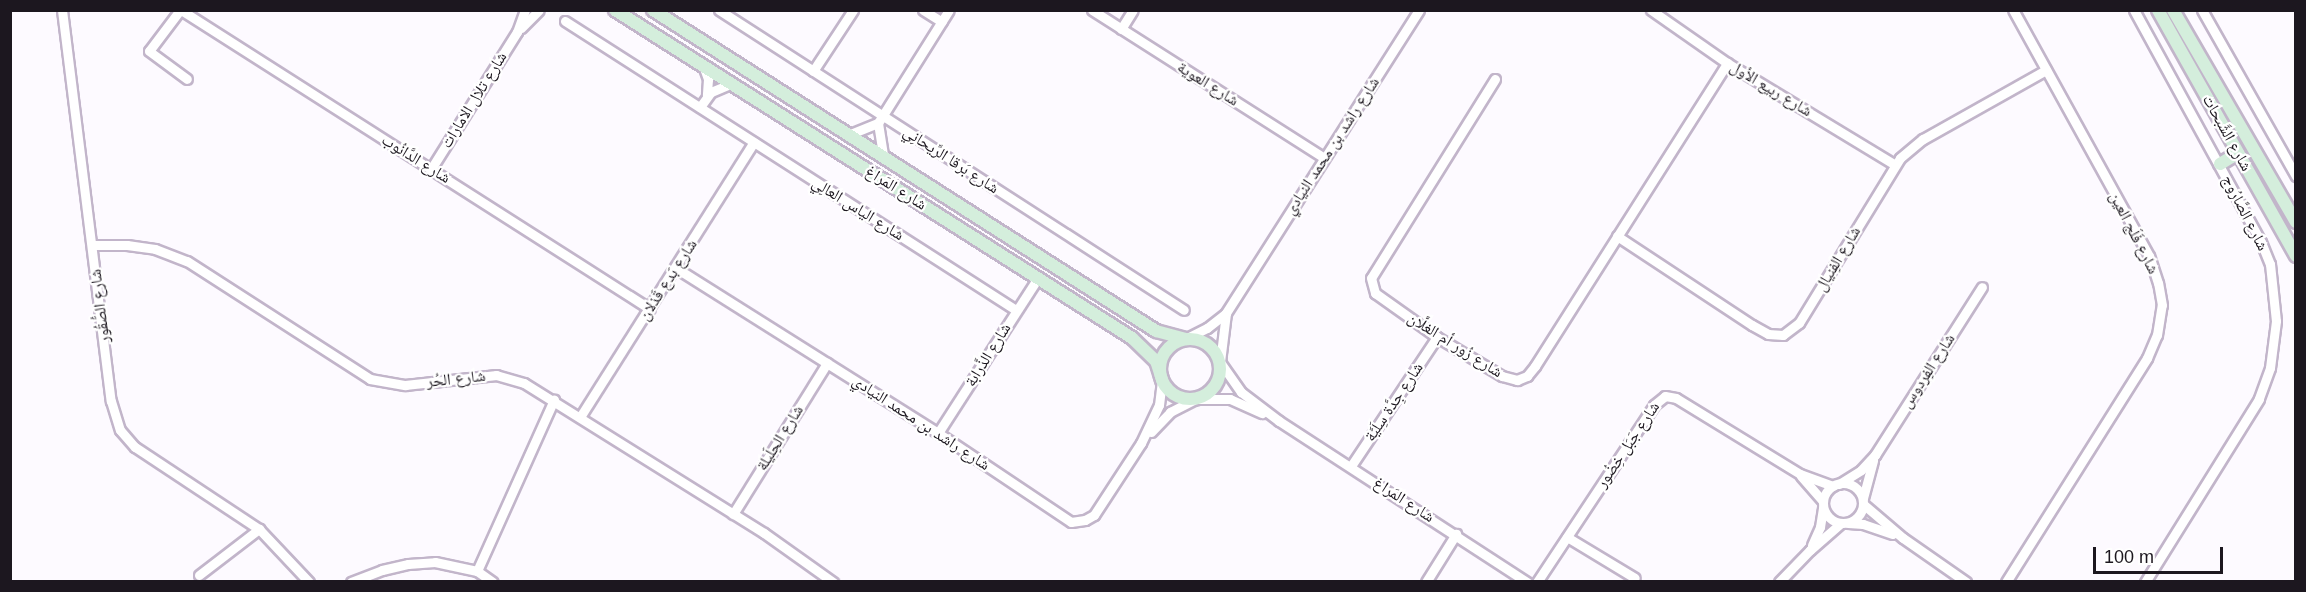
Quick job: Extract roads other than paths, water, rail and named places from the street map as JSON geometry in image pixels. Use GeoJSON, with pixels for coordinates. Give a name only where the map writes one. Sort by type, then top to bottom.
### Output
{"type":"FeatureCollection","features":[{"type":"Feature","properties":{"kind":"street","name":"شارع الصُّقُور"},"geometry":{"type":"LineString","coordinates":[[62,10],[111,401],[120,430],[135,447],[259,529],[309,582]]}},
{"type":"Feature","properties":{"kind":"street"},"geometry":{"type":"LineString","coordinates":[[181,10],[149,51],[187,79]]}},
{"type":"Feature","properties":{"kind":"street","name":"شارع الدَّانُوب"},"geometry":{"type":"LineString","coordinates":[[181,10],[650,309]]}},
{"type":"Feature","properties":{"kind":"street","name":"شارع تلال الامارات"},"geometry":{"type":"LineString","coordinates":[[431,169],[517,32],[525,10]]}},
{"type":"Feature","properties":{"kind":"street","name":"شارع تلال الامارات"},"geometry":{"type":"LineString","coordinates":[[517,32],[539,10]]}},
{"type":"Feature","properties":{"kind":"street","name":"شارع المَراغ"},"geometry":{"type":"LineString","coordinates":[[615,10],[1132,338],[1156,361],[1162,380]]}},
{"type":"Feature","properties":{"kind":"street","name":"شارع المَراغ"},"geometry":{"type":"LineString","coordinates":[[653,10],[1156,331],[1185,339]]}},
{"type":"Feature","properties":{"kind":"street","name":"شارع بَرقا الرِّيحانِي"},"geometry":{"type":"LineString","coordinates":[[719,10],[813,71],[880,120],[1184,310]]}},
{"type":"Feature","properties":{"kind":"street"},"geometry":{"type":"LineString","coordinates":[[813,71],[853,10]]}},
{"type":"Feature","properties":{"kind":"street"},"geometry":{"type":"LineString","coordinates":[[923,10],[942,22]]}},
{"type":"Feature","properties":{"kind":"street"},"geometry":{"type":"LineString","coordinates":[[848,135],[880,120],[949,10]]}},
{"type":"Feature","properties":{"kind":"street","name":"شارع العوية"},"geometry":{"type":"LineString","coordinates":[[1092,10],[1324,158]]}},
{"type":"Feature","properties":{"kind":"street"},"geometry":{"type":"LineString","coordinates":[[1121,29],[1133,10]]}},
{"type":"Feature","properties":{"kind":"street","name":"شارع راشد بن محمد النيادي"},"geometry":{"type":"LineString","coordinates":[[1185,339],[1207,328],[1226,313],[1419,10]]}},
{"type":"Feature","properties":{"kind":"street","name":"شارع ربيع الأول"},"geometry":{"type":"LineString","coordinates":[[1651,10],[1727,63],[1894,164]]}},
{"type":"Feature","properties":{"kind":"street","name":"شارع فَلَج العين"},"geometry":{"type":"LineString","coordinates":[[2006,582],[2147,358],[2157,335],[2162,305],[2149,256],[2013,10]]}},
{"type":"Feature","properties":{"kind":"street","name":"شارع الصَّارُوج"},"geometry":{"type":"LineString","coordinates":[[2134,10],[2261,242],[2270,264],[2276,305],[2276,335],[2272,360],[2266,383],[2252,414],[2145,582]]}},
{"type":"Feature","properties":{"kind":"street","name":"شارع الشَّبحات"},"geometry":{"type":"LineString","coordinates":[[2158,10],[2295,256]]}},
{"type":"Feature","properties":{"kind":"street","name":"شارع الشَّبحات"},"geometry":{"type":"LineString","coordinates":[[2173,10],[2295,222]]}},
{"type":"Feature","properties":{"kind":"street"},"geometry":{"type":"LineString","coordinates":[[2202,10],[2295,176]]}},
{"type":"Feature","properties":{"kind":"street","name":"شارع الياس العالِي"},"geometry":{"type":"LineString","coordinates":[[565,21],[1016,310]]}},
{"type":"Feature","properties":{"kind":"street","name":"شارع زُور أم الغلَّان"},"geometry":{"type":"LineString","coordinates":[[1495,79],[1371,278],[1375,292],[1437,337],[1502,376],[1516,380],[1527,376],[1727,63]]}},
{"type":"Feature","properties":{"kind":"street"},"geometry":{"type":"LineString","coordinates":[[704,68],[708,79],[707,96]]}},
{"type":"Feature","properties":{"kind":"street","name":"شارع الفِنيال"},"geometry":{"type":"LineString","coordinates":[[1617,236],[1752,325],[1768,334],[1784,335],[1798,323],[1894,164],[1923,139],[2046,70]]}},
{"type":"Feature","properties":{"kind":"street"},"geometry":{"type":"LineString","coordinates":[[700,107],[707,96],[720,86],[730,84]]}},
{"type":"Feature","properties":{"kind":"street"},"geometry":{"type":"LineString","coordinates":[[880,120],[883,156]]}},
{"type":"Feature","properties":{"kind":"street","name":"شارع بَدع قَذلان"},"geometry":{"type":"LineString","coordinates":[[580,417],[754,142]]}},
{"type":"Feature","properties":{"kind":"street"},"geometry":{"type":"LineString","coordinates":[[2220,164],[2238,153]]}},
{"type":"Feature","properties":{"kind":"street","name":"شارع الحُر"},"geometry":{"type":"LineString","coordinates":[[93,245],[127,245],[155,249],[187,261],[370,378],[405,385],[496,375],[524,383],[733,514],[833,582]]}},
{"type":"Feature","properties":{"kind":"street","name":"شارع راشد بن محمد النيادي"},"geometry":{"type":"LineString","coordinates":[[676,268],[938,433],[1071,522],[1085,520],[1094,515],[1141,443],[1159,405],[1162,380]]}},
{"type":"Feature","properties":{"kind":"street","name":"شارع الذَّرابة"},"geometry":{"type":"LineString","coordinates":[[938,433],[1038,278]]}},
{"type":"Feature","properties":{"kind":"street","name":"شارع الفِردوس"},"geometry":{"type":"LineString","coordinates":[[1836,485],[1861,470],[1875,455],[1982,287]]}},
{"type":"Feature","properties":{"kind":"street","name":"شارع راشد بن محمد النيادي"},"geometry":{"type":"LineString","coordinates":[[1220,362],[1226,313]]}},
{"type":"Feature","properties":{"kind":"street","name":"شارع جِدَّة سِلَيَّة"},"geometry":{"type":"LineString","coordinates":[[1351,466],[1437,337]]}},
{"type":"Feature","properties":{"kind":"street"},"geometry":{"type":"LineString","coordinates":[[1185,339],[1197,339],[1207,343],[1215,351],[1220,362],[1220,374],[1216,386],[1206,395],[1195,399],[1176,394],[1162,380],[1162,358],[1167,349],[1185,339]]}},
{"type":"Feature","properties":{"kind":"street","name":"شارع المَراغ"},"geometry":{"type":"LineString","coordinates":[[1220,362],[1241,392],[1279,421],[1527,582]]}},
{"type":"Feature","properties":{"kind":"street","name":"شارع الحِلَيلة"},"geometry":{"type":"LineString","coordinates":[[733,514],[827,363]]}},
{"type":"Feature","properties":{"kind":"street","name":"شارع جَبَل خِضُور"},"geometry":{"type":"LineString","coordinates":[[1538,582],[1654,405],[1665,396],[1676,398],[1800,474],[1836,485]]}},
{"type":"Feature","properties":{"kind":"street","name":"شارع المَراغ"},"geometry":{"type":"LineString","coordinates":[[1195,399],[1230,399],[1279,421]]}},
{"type":"Feature","properties":{"kind":"street","name":"شارع راشد بن محمد النيادي"},"geometry":{"type":"LineString","coordinates":[[1141,443],[1170,412],[1195,399]]}},
{"type":"Feature","properties":{"kind":"street"},"geometry":{"type":"LineString","coordinates":[[477,571],[554,400]]}},
{"type":"Feature","properties":{"kind":"street","name":"شارع الفِردوس"},"geometry":{"type":"LineString","coordinates":[[1863,501],[1875,455]]}},
{"type":"Feature","properties":{"kind":"street","name":"شارع جَبَل خِضُور"},"geometry":{"type":"LineString","coordinates":[[1800,474],[1823,504]]}},
{"type":"Feature","properties":{"kind":"street"},"geometry":{"type":"LineString","coordinates":[[1810,550],[1821,527],[1823,504],[1836,485],[1856,488],[1863,501],[1903,538],[1965,582]]}},
{"type":"Feature","properties":{"kind":"street"},"geometry":{"type":"LineString","coordinates":[[1779,582],[1810,550],[1845,523],[1859,516],[1863,501]]}},
{"type":"Feature","properties":{"kind":"street"},"geometry":{"type":"LineString","coordinates":[[1823,504],[1830,518],[1845,523],[1863,524],[1903,538]]}},
{"type":"Feature","properties":{"kind":"street"},"geometry":{"type":"LineString","coordinates":[[199,575],[259,529]]}},
{"type":"Feature","properties":{"kind":"street"},"geometry":{"type":"LineString","coordinates":[[1426,582],[1456,534]]}},
{"type":"Feature","properties":{"kind":"street"},"geometry":{"type":"LineString","coordinates":[[1567,537],[1635,578]]}},
{"type":"Feature","properties":{"kind":"street"},"geometry":{"type":"LineString","coordinates":[[351,582],[408,564],[435,562],[477,571],[493,582]]}}]}
